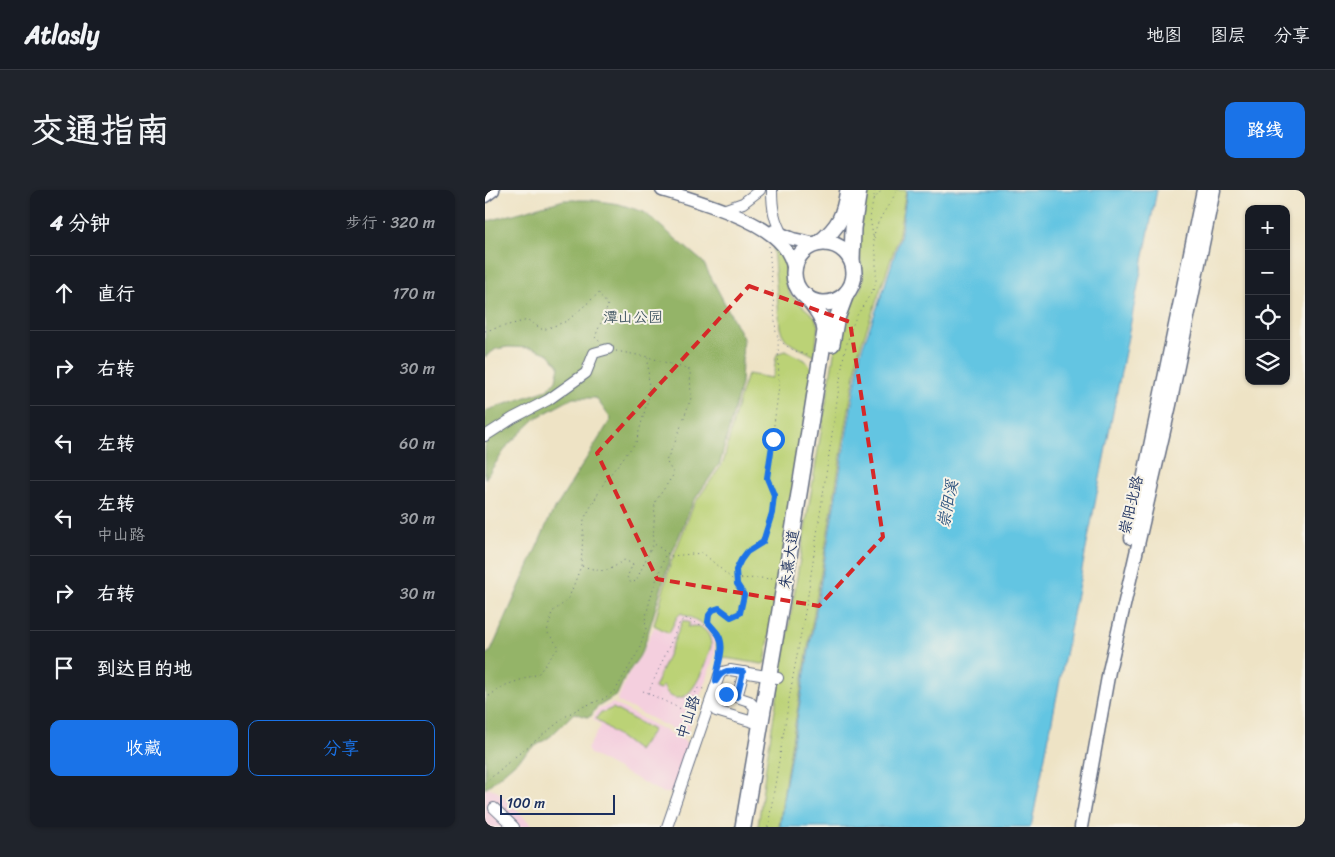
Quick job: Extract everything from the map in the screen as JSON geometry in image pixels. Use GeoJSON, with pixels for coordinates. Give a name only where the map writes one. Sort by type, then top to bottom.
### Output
{"type":"FeatureCollection","features":[{"type":"Feature","properties":{"kind":"highway"},"geometry":{"type":"LineString","coordinates":[[818,243],[837,226],[842,217],[848,190]]}},
{"type":"Feature","properties":{"kind":"highway"},"geometry":{"type":"LineString","coordinates":[[852,261],[839,246],[829,243],[818,243],[809,246],[799,256],[794,270],[797,284],[805,296],[822,303],[839,299],[851,287],[854,278],[852,261],[853,228],[859,190]]}},
{"type":"Feature","properties":{"kind":"highway","name":"朱熹大道"},"geometry":{"type":"LineString","coordinates":[[743,827],[773,678],[835,327],[846,294]]}},
{"type":"Feature","properties":{"kind":"highway","name":"朱熹大道"},"geometry":{"type":"LineString","coordinates":[[753,827],[785,581],[825,331],[824,323],[805,296]]}},
{"type":"Feature","properties":{"kind":"main road"},"geometry":{"type":"LineString","coordinates":[[485,196],[493,190]]}},
{"type":"Feature","properties":{"kind":"main road"},"geometry":{"type":"LineString","coordinates":[[662,190],[719,209],[783,236],[818,243]]}},
{"type":"Feature","properties":{"kind":"main road"},"geometry":{"type":"LineString","coordinates":[[674,190],[726,209],[771,234],[783,246],[791,258],[794,270]]}},
{"type":"Feature","properties":{"kind":"main road","name":"崇阳北路"},"geometry":{"type":"LineString","coordinates":[[1074,827],[1101,671],[1160,403],[1203,190]]}},
{"type":"Feature","properties":{"kind":"main road","name":"崇阳北路"},"geometry":{"type":"LineString","coordinates":[[1081,827],[1109,671],[1171,405],[1214,190]]}},
{"type":"Feature","properties":{"kind":"street"},"geometry":{"type":"LineString","coordinates":[[726,209],[743,203],[760,190]]}},
{"type":"Feature","properties":{"kind":"street"},"geometry":{"type":"LineString","coordinates":[[772,190],[775,222],[783,236]]}},
{"type":"Feature","properties":{"kind":"street"},"geometry":{"type":"LineString","coordinates":[[485,436],[513,418],[548,400],[586,372],[594,353],[608,349]]}},
{"type":"Feature","properties":{"kind":"street","name":"中山路"},"geometry":{"type":"LineString","coordinates":[[667,827],[712,692],[716,681],[725,667],[773,678]]}},
{"type":"Feature","properties":{"kind":"street"},"geometry":{"type":"LineString","coordinates":[[737,697],[743,672]]}},
{"type":"Feature","properties":{"kind":"street"},"geometry":{"type":"LineString","coordinates":[[494,808],[514,827]]}},
{"type":"Feature","properties":{"kind":"path"},"geometry":{"type":"LineString","coordinates":[[769,827],[790,692],[807,601],[845,354],[851,329],[876,283],[877,267],[870,218],[875,190]]}},
{"type":"Feature","properties":{"kind":"path"},"geometry":{"type":"LineString","coordinates":[[872,200],[882,190]]}},
{"type":"Feature","properties":{"kind":"path"},"geometry":{"type":"LineString","coordinates":[[874,243],[877,224],[897,190]]}},
{"type":"Feature","properties":{"kind":"path"},"geometry":{"type":"LineString","coordinates":[[648,693],[681,620],[687,619],[701,626],[708,622],[709,615],[713,610],[719,608],[731,617],[740,613],[744,595],[737,584],[736,570],[747,552],[763,542],[772,513],[774,495],[767,478],[779,386],[778,338],[775,325],[769,244],[757,225]]}},
{"type":"Feature","properties":{"kind":"path"},"geometry":{"type":"LineString","coordinates":[[485,331],[528,320],[543,330],[567,322],[599,293],[608,306],[595,337],[608,349],[648,357],[690,370],[691,398],[676,440],[665,461],[673,474],[655,502],[653,543],[636,581],[631,583],[627,577],[633,564],[624,560],[604,571],[581,566]]}},
{"type":"Feature","properties":{"kind":"path"},"geometry":{"type":"LineString","coordinates":[[778,338],[790,349],[815,361],[819,368]]}},
{"type":"Feature","properties":{"kind":"path"},"geometry":{"type":"LineString","coordinates":[[485,699],[503,686],[538,674],[559,647],[547,632],[552,612],[568,600],[581,566],[584,519],[605,481],[636,442],[649,396],[648,357]]}},
{"type":"Feature","properties":{"kind":"path"},"geometry":{"type":"LineString","coordinates":[[653,543],[671,556],[703,553],[732,579],[760,578],[785,581]]}},
{"type":"Feature","properties":{"kind":"path"},"geometry":{"type":"LineString","coordinates":[[485,783],[569,714],[603,699],[615,691],[646,630],[645,620],[651,592],[666,552]]}},
{"type":"Feature","properties":{"kind":"path"},"geometry":{"type":"LineString","coordinates":[[708,622],[719,635],[722,650],[716,671],[716,681]]}},
{"type":"Feature","properties":{"kind":"path"},"geometry":{"type":"LineString","coordinates":[[643,691],[681,709],[689,706],[698,688],[712,692]]}},
{"type":"Feature","properties":{"kind":"highlighted area"},"geometry":{"type":"Polygon","coordinates":[[[749,286],[850,322],[883,537],[819,606],[657,579],[597,453],[749,286]]]}},
{"type":"Feature","properties":{"kind":"shaded area"},"geometry":{"type":"Polygon","coordinates":[[[681,614],[694,620],[708,631],[714,640],[715,654],[686,736],[617,701],[628,675],[642,654],[654,627],[669,634],[681,614]]]}},
{"type":"Feature","properties":{"kind":"shaded area"},"geometry":{"type":"Polygon","coordinates":[[[613,703],[685,741],[689,746],[674,793],[663,793],[590,754],[587,749],[601,726],[593,719],[597,710],[613,703]]]}},
{"type":"Feature","properties":{"kind":"shaded area"},"geometry":{"type":"Polygon","coordinates":[[[489,788],[496,790],[534,827],[485,827],[485,790],[489,788]]]}},
{"type":"Feature","properties":{"kind":"green space"},"geometry":{"type":"Polygon","coordinates":[[[863,190],[906,190],[898,239],[859,351],[786,776],[779,827],[758,827],[767,758],[838,330],[847,306],[859,292],[862,284],[863,274],[859,252],[863,190]]]}},
{"type":"Feature","properties":{"kind":"green space","name":"潭山公园"},"geometry":{"type":"Polygon","coordinates":[[[564,200],[591,200],[619,204],[644,212],[703,262],[743,338],[741,384],[720,463],[693,502],[671,556],[644,647],[625,677],[617,695],[596,708],[591,716],[587,717],[574,713],[551,736],[531,749],[485,789],[485,655],[491,651],[550,517],[611,419],[596,398],[573,398],[536,418],[508,445],[485,479],[485,411],[547,390],[556,380],[559,366],[549,354],[533,348],[508,347],[496,349],[485,357],[485,222],[564,200]]]}},
{"type":"Feature","properties":{"kind":"green space"},"geometry":{"type":"Polygon","coordinates":[[[776,246],[785,256],[786,284],[790,295],[815,317],[818,325],[815,357],[790,343],[780,328],[773,248],[776,246]]]}},
{"type":"Feature","properties":{"kind":"green space"},"geometry":{"type":"Polygon","coordinates":[[[786,351],[805,360],[813,370],[765,663],[762,664],[725,658],[718,654],[714,636],[707,627],[681,613],[669,633],[654,625],[670,565],[694,504],[724,460],[735,414],[748,374],[771,378],[778,353],[786,351]]]}},
{"type":"Feature","properties":{"kind":"green space"},"geometry":{"type":"Polygon","coordinates":[[[683,620],[690,623],[688,627],[697,626],[705,630],[711,641],[711,646],[694,687],[683,697],[676,698],[668,693],[663,685],[660,690],[654,688],[683,620]]]}},
{"type":"Feature","properties":{"kind":"green space"},"geometry":{"type":"Polygon","coordinates":[[[613,708],[653,730],[638,751],[596,719],[599,714],[613,708]]]}},
{"type":"Feature","properties":{"kind":"water","name":"崇阳溪"},"geometry":{"type":"Polygon","coordinates":[[[907,190],[1157,190],[1031,827],[780,827],[784,794],[861,351],[900,238],[907,190]]]}},
{"type":"Feature","properties":{"kind":"route"},"geometry":{"type":"LineString","coordinates":[[726,694],[737,697],[743,672],[726,670],[722,672],[716,681],[716,671],[722,650],[719,635],[708,622],[709,615],[713,610],[719,608],[731,617],[740,613],[744,595],[737,584],[736,570],[747,552],[763,542],[772,513],[774,495],[767,478],[773,439]]}}]}
